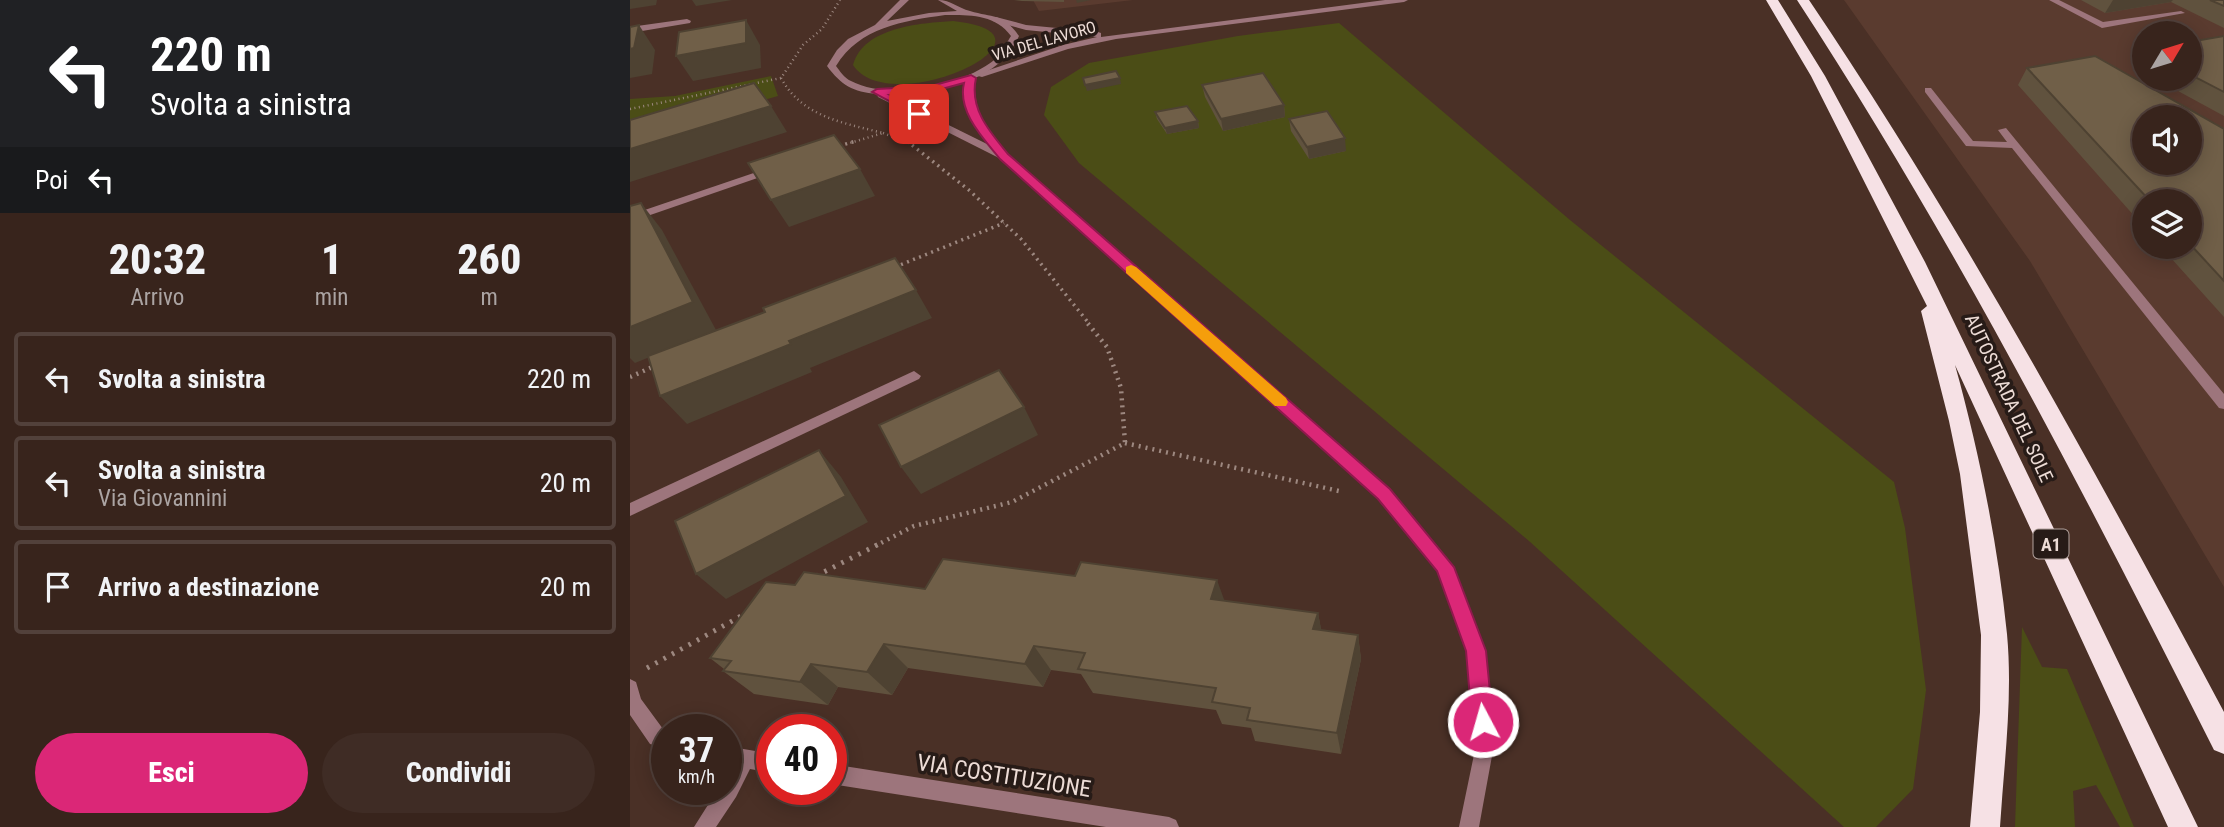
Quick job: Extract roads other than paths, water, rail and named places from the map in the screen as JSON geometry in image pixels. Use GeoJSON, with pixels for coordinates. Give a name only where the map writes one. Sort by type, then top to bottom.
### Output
{"type":"FeatureCollection","features":[{"type":"Feature","properties":{"kind":"highway","name":"AUTOSTRADA DEL SOLE"},"geometry":{"type":"LineString","coordinates":[[1772,0],[1818,76],[1916,262],[2183,827]]}},
{"type":"Feature","properties":{"kind":"highway","name":"AUTOSTRADA DEL SOLE"},"geometry":{"type":"LineString","coordinates":[[1803,0],[1847,64],[1933,206],[2067,441],[2224,740]]}},
{"type":"Feature","properties":{"kind":"highway"},"geometry":{"type":"LineString","coordinates":[[1916,262],[1960,421],[1971,474],[1994,635],[1994,712],[1985,827]]}},
{"type":"Feature","properties":{"kind":"street"},"geometry":{"type":"LineString","coordinates":[[905,0],[882,22],[837,52],[831,66],[836,78],[852,88],[877,92],[1004,157]]}},
{"type":"Feature","properties":{"kind":"street"},"geometry":{"type":"LineString","coordinates":[[942,0],[968,13]]}},
{"type":"Feature","properties":{"kind":"street"},"geometry":{"type":"LineString","coordinates":[[1311,12],[1363,0]]}},
{"type":"Feature","properties":{"kind":"street","name":"VIA DEL LAVORO"},"geometry":{"type":"LineString","coordinates":[[877,92],[931,89],[1066,47],[1116,36],[1404,0]]}},
{"type":"Feature","properties":{"kind":"street"},"geometry":{"type":"LineString","coordinates":[[2053,0],[2102,26],[2182,13]]}},
{"type":"Feature","properties":{"kind":"street"},"geometry":{"type":"LineString","coordinates":[[854,39],[873,29],[908,19],[945,13],[968,13]]}},
{"type":"Feature","properties":{"kind":"street","name":"VIA DEL LAVORO"},"geometry":{"type":"LineString","coordinates":[[968,13],[1026,27],[1116,36]]}},
{"type":"Feature","properties":{"kind":"street"},"geometry":{"type":"LineString","coordinates":[[996,19],[1010,26],[1016,36],[1013,48],[1002,61],[975,77],[968,89],[971,107],[981,128],[1004,157],[1384,494],[1444,567],[1476,651],[1485,745],[1469,827]]}},
{"type":"Feature","properties":{"kind":"street"},"geometry":{"type":"LineString","coordinates":[[630,30],[687,21]]}},
{"type":"Feature","properties":{"kind":"street"},"geometry":{"type":"LineString","coordinates":[[1928,90],[1970,144],[2015,145]]}},
{"type":"Feature","properties":{"kind":"street"},"geometry":{"type":"LineString","coordinates":[[2003,130],[2224,404]]}},
{"type":"Feature","properties":{"kind":"street"},"geometry":{"type":"LineString","coordinates":[[630,219],[828,149]]}},
{"type":"Feature","properties":{"kind":"street"},"geometry":{"type":"LineString","coordinates":[[630,510],[914,376]]}},
{"type":"Feature","properties":{"kind":"street"},"geometry":{"type":"LineString","coordinates":[[631,699],[651,728]]}},
{"type":"Feature","properties":{"kind":"street","name":"VIA COSTITUZIONE"},"geometry":{"type":"LineString","coordinates":[[847,777],[1169,827]]}},
{"type":"Feature","properties":{"kind":"street"},"geometry":{"type":"LineString","coordinates":[[704,827],[719,805]]}}]}
